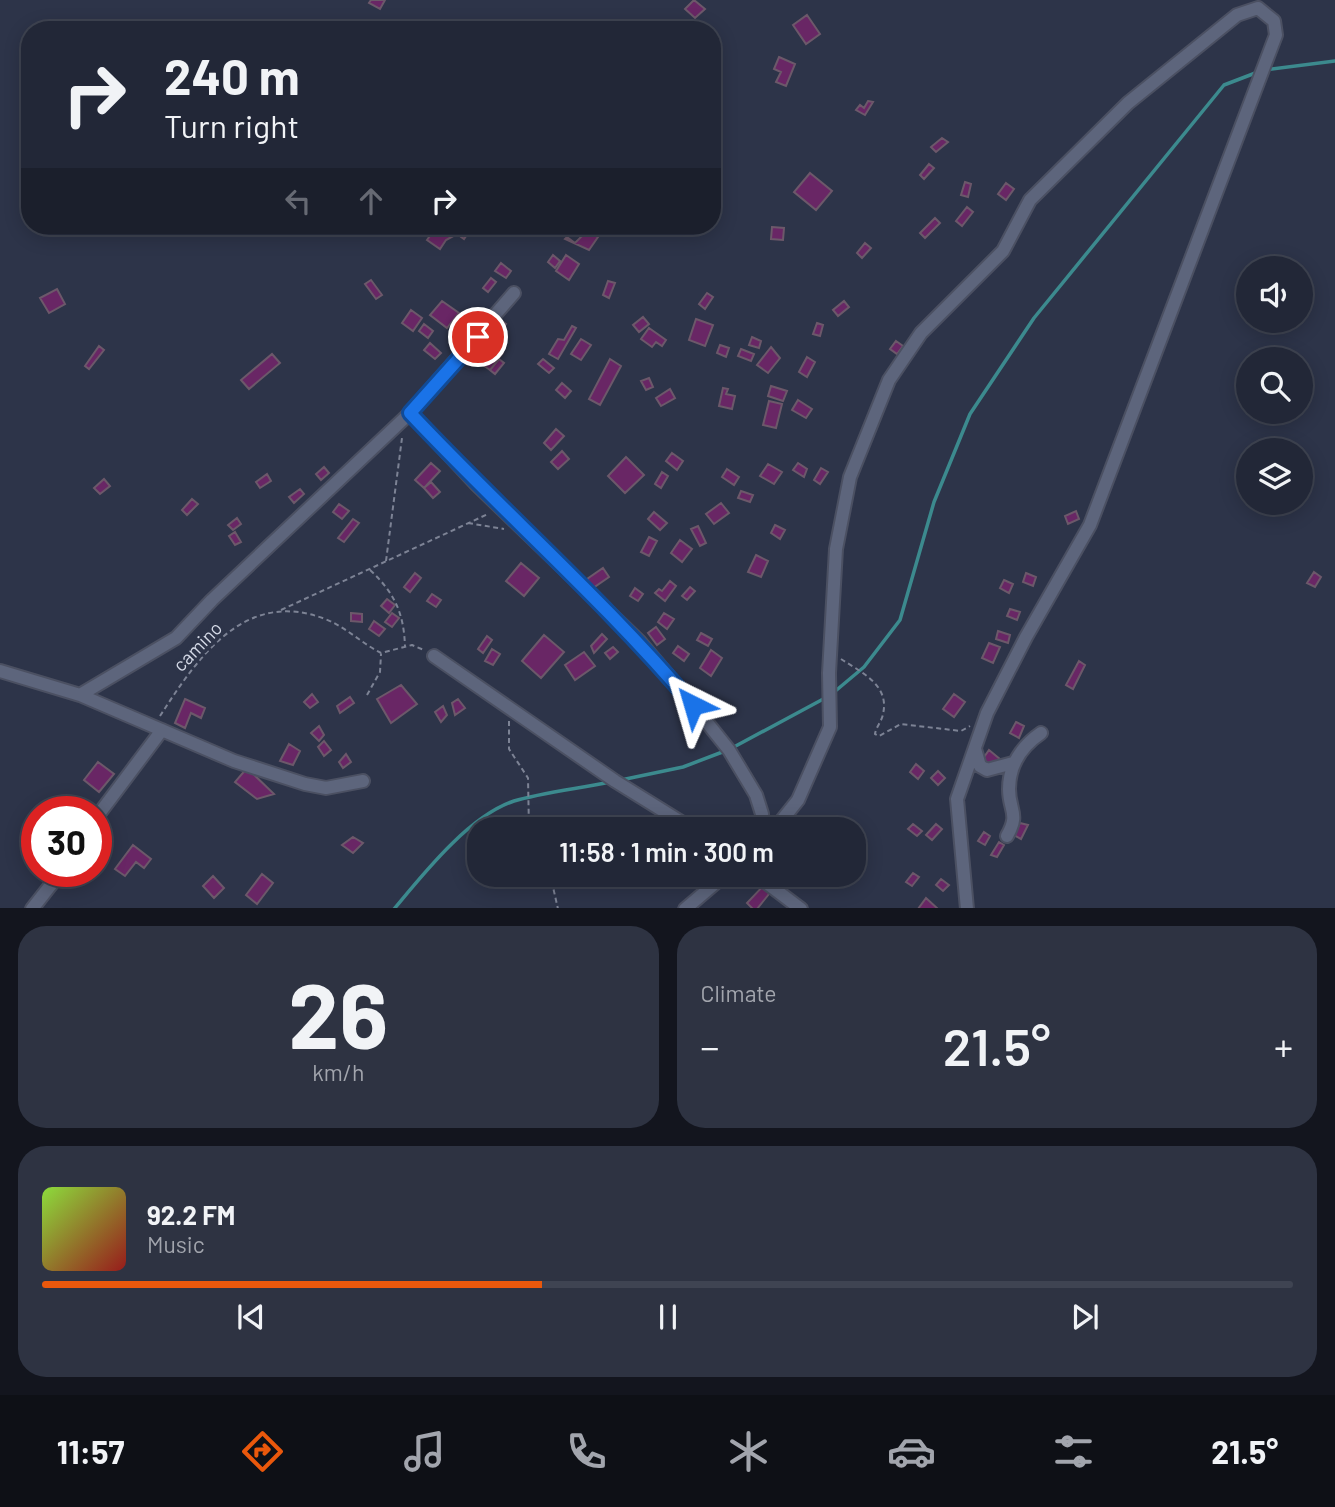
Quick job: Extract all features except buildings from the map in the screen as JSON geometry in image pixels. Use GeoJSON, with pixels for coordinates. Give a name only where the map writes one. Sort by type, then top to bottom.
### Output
{"type":"FeatureCollection","features":[{"type":"Feature","properties":{"kind":"street"},"geometry":{"type":"LineString","coordinates":[[784,817],[798,800],[830,726],[830,651],[836,549],[850,477],[889,380],[921,333],[1003,251],[1030,201],[1128,103],[1237,15],[1258,8],[1274,21],[1276,35],[1095,512],[987,713],[957,799],[967,908]]}},
{"type":"Feature","properties":{"kind":"street"},"geometry":{"type":"LineString","coordinates":[[80,695],[176,638],[212,600],[408,415],[514,293]]}},
{"type":"Feature","properties":{"kind":"street"},"geometry":{"type":"LineString","coordinates":[[408,415],[639,641],[729,750],[756,795],[761,817]]}},
{"type":"Feature","properties":{"kind":"street"},"geometry":{"type":"LineString","coordinates":[[434,656],[615,781],[673,817]]}},
{"type":"Feature","properties":{"kind":"street"},"geometry":{"type":"LineString","coordinates":[[0,671],[80,695],[234,761],[305,784],[326,788],[363,781]]}},
{"type":"Feature","properties":{"kind":"street"},"geometry":{"type":"LineString","coordinates":[[111,796],[158,729]]}},
{"type":"Feature","properties":{"kind":"street"},"geometry":{"type":"LineString","coordinates":[[1007,836],[1016,816],[1009,789],[1013,763],[1021,751],[1041,733]]}},
{"type":"Feature","properties":{"kind":"street"},"geometry":{"type":"LineString","coordinates":[[975,749],[980,766],[987,771],[1013,763]]}},
{"type":"Feature","properties":{"kind":"street"},"geometry":{"type":"LineString","coordinates":[[32,908],[49,887]]}},
{"type":"Feature","properties":{"kind":"street"},"geometry":{"type":"LineString","coordinates":[[685,908],[710,887]]}},
{"type":"Feature","properties":{"kind":"street"},"geometry":{"type":"LineString","coordinates":[[772,887],[801,908]]}},
{"type":"Feature","properties":{"kind":"path"},"geometry":{"type":"LineString","coordinates":[[386,562],[408,415]]}},
{"type":"Feature","properties":{"kind":"path"},"geometry":{"type":"LineString","coordinates":[[280,610],[501,508]]}},
{"type":"Feature","properties":{"kind":"path"},"geometry":{"type":"LineString","coordinates":[[468,523],[510,530]]}},
{"type":"Feature","properties":{"kind":"path"},"geometry":{"type":"LineString","coordinates":[[369,569],[388,587],[399,606],[405,626],[405,647]]}},
{"type":"Feature","properties":{"kind":"path","name":"camino"},"geometry":{"type":"LineString","coordinates":[[158,729],[186,675],[219,638],[255,616],[280,610],[323,618],[380,653]]}},
{"type":"Feature","properties":{"kind":"path"},"geometry":{"type":"LineString","coordinates":[[367,695],[380,673],[380,653],[415,645],[434,656]]}},
{"type":"Feature","properties":{"kind":"path"},"geometry":{"type":"LineString","coordinates":[[830,651],[876,683],[881,691],[883,715],[874,731],[879,736],[901,724],[961,731],[987,713]]}},
{"type":"Feature","properties":{"kind":"path"},"geometry":{"type":"LineString","coordinates":[[510,708],[509,750],[528,778],[530,817]]}},
{"type":"Feature","properties":{"kind":"path"},"geometry":{"type":"LineString","coordinates":[[553,887],[558,908]]}},
{"type":"Feature","properties":{"kind":"waterway"},"geometry":{"type":"LineString","coordinates":[[1265,70],[1335,61]]}},
{"type":"Feature","properties":{"kind":"waterway"},"geometry":{"type":"LineString","coordinates":[[833,693],[864,667],[900,620],[934,502],[970,414],[1034,318],[1224,85],[1258,72]]}},
{"type":"Feature","properties":{"kind":"waterway"},"geometry":{"type":"LineString","coordinates":[[732,748],[827,697]]}},
{"type":"Feature","properties":{"kind":"waterway"},"geometry":{"type":"LineString","coordinates":[[621,780],[683,767],[725,751]]}},
{"type":"Feature","properties":{"kind":"waterway"},"geometry":{"type":"LineString","coordinates":[[395,908],[448,847],[497,808],[524,798],[610,782]]}},
{"type":"Feature","properties":{"kind":"route"},"geometry":{"type":"LineString","coordinates":[[478,337],[410,413],[477,485],[639,641],[693,705]]}}]}
